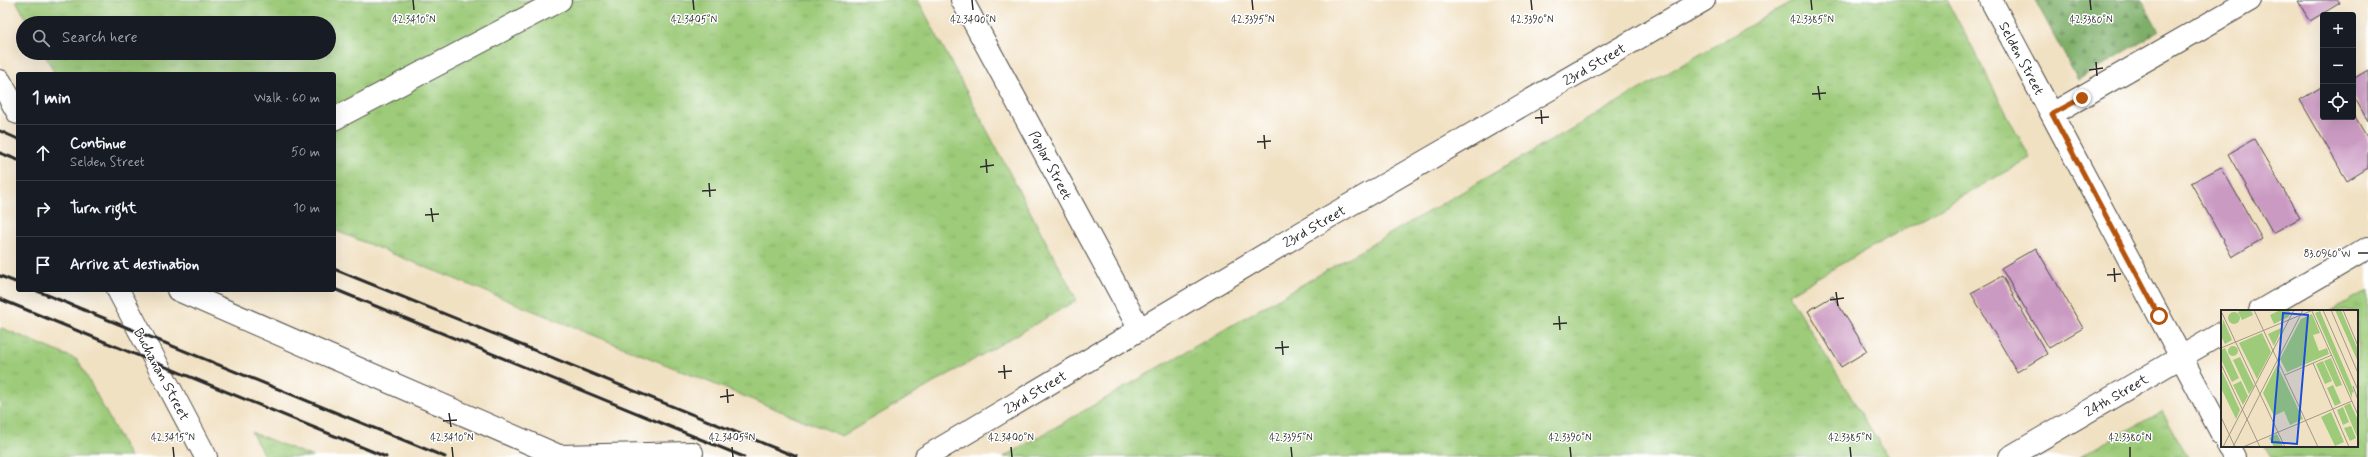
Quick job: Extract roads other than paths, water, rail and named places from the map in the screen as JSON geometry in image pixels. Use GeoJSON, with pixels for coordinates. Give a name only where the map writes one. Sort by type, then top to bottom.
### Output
{"type":"FeatureCollection","features":[{"type":"Feature","properties":{"kind":"street"},"geometry":{"type":"LineString","coordinates":[[336,118],[560,0]]}},
{"type":"Feature","properties":{"kind":"street","name":"Poplar Street"},"geometry":{"type":"LineString","coordinates":[[962,0],[1140,330]]}},
{"type":"Feature","properties":{"kind":"street","name":"23rd Street"},"geometry":{"type":"LineString","coordinates":[[926,457],[1308,229],[1704,0]]}},
{"type":"Feature","properties":{"kind":"street","name":"Selden Street"},"geometry":{"type":"LineString","coordinates":[[1992,0],[2221,432]]}},
{"type":"Feature","properties":{"kind":"street"},"geometry":{"type":"LineString","coordinates":[[2052,114],[2250,0]]}},
{"type":"Feature","properties":{"kind":"street"},"geometry":{"type":"LineString","coordinates":[[0,81],[16,109]]}},
{"type":"Feature","properties":{"kind":"street"},"geometry":{"type":"LineString","coordinates":[[2262,310],[2368,248]]}},
{"type":"Feature","properties":{"kind":"street","name":"Buchanan Street"},"geometry":{"type":"LineString","coordinates":[[119,292],[206,457]]}},
{"type":"Feature","properties":{"kind":"street"},"geometry":{"type":"LineString","coordinates":[[183,292],[559,456],[692,453]]}},
{"type":"Feature","properties":{"kind":"street","name":"24th Street"},"geometry":{"type":"LineString","coordinates":[[2010,457],[2221,334]]}},
{"type":"Feature","properties":{"kind":"street"},"geometry":{"type":"LineString","coordinates":[[2229,447],[2234,457]]}},
{"type":"Feature","properties":{"kind":"railway"},"geometry":{"type":"LineString","coordinates":[[0,131],[16,138]]}},
{"type":"Feature","properties":{"kind":"railway"},"geometry":{"type":"LineString","coordinates":[[0,153],[16,159]]}},
{"type":"Feature","properties":{"kind":"railway"},"geometry":{"type":"LineString","coordinates":[[336,270],[797,457]]}},
{"type":"Feature","properties":{"kind":"railway"},"geometry":{"type":"LineString","coordinates":[[0,276],[16,282]]}},
{"type":"Feature","properties":{"kind":"railway"},"geometry":{"type":"LineString","coordinates":[[336,290],[744,457]]}},
{"type":"Feature","properties":{"kind":"railway"},"geometry":{"type":"LineString","coordinates":[[40,292],[445,457]]}},
{"type":"Feature","properties":{"kind":"railway"},"geometry":{"type":"LineString","coordinates":[[0,299],[386,457]]}}]}
